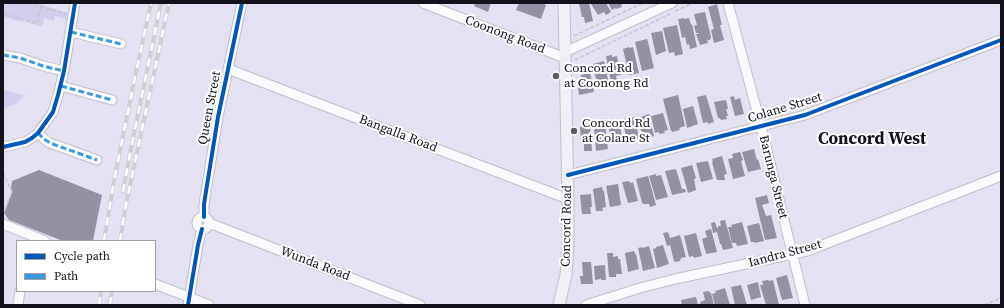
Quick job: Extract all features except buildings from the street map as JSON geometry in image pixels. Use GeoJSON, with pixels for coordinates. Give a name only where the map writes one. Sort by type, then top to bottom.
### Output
{"type":"FeatureCollection","features":[{"type":"Feature","properties":{"kind":"main road","name":"Concord Road"},"geometry":{"type":"LineString","coordinates":[[559,305],[566,275],[567,262],[568,57],[564,3]]}},
{"type":"Feature","properties":{"kind":"street"},"geometry":{"type":"LineString","coordinates":[[3,147],[25,142],[38,133],[53,112],[61,86],[75,3]]}},
{"type":"Feature","properties":{"kind":"street","name":"Queen Street"},"geometry":{"type":"LineString","coordinates":[[189,301],[198,245],[205,223],[204,204],[212,150],[242,3]]}},
{"type":"Feature","properties":{"kind":"street","name":"Coonong Road"},"geometry":{"type":"LineString","coordinates":[[423,3],[568,57]]}},
{"type":"Feature","properties":{"kind":"street"},"geometry":{"type":"LineString","coordinates":[[568,57],[672,3]]}},
{"type":"Feature","properties":{"kind":"street","name":"Barunga Street"},"geometry":{"type":"LineString","coordinates":[[728,3],[761,126],[805,305]]}},
{"type":"Feature","properties":{"kind":"street"},"geometry":{"type":"LineString","coordinates":[[71,32],[121,44]]}},
{"type":"Feature","properties":{"kind":"street","name":"Colane Street"},"geometry":{"type":"LineString","coordinates":[[568,176],[805,115],[1001,40]]}},
{"type":"Feature","properties":{"kind":"street"},"geometry":{"type":"LineString","coordinates":[[3,55],[20,58],[64,71]]}},
{"type":"Feature","properties":{"kind":"street","name":"Bangalla Road"},"geometry":{"type":"LineString","coordinates":[[228,69],[568,198]]}},
{"type":"Feature","properties":{"kind":"street"},"geometry":{"type":"LineString","coordinates":[[61,86],[112,100]]}},
{"type":"Feature","properties":{"kind":"street"},"geometry":{"type":"LineString","coordinates":[[38,133],[50,143],[97,160]]}},
{"type":"Feature","properties":{"kind":"street","name":"Iandra Street"},"geometry":{"type":"LineString","coordinates":[[586,305],[675,279],[807,251],[1001,176]]}},
{"type":"Feature","properties":{"kind":"street","name":"Wunda Road"},"geometry":{"type":"LineString","coordinates":[[205,223],[420,305]]}},
{"type":"Feature","properties":{"kind":"street"},"geometry":{"type":"LineString","coordinates":[[3,224],[29,238],[40,240]]}},
{"type":"Feature","properties":{"kind":"street"},"geometry":{"type":"LineString","coordinates":[[156,284],[189,301],[209,305]]}},
{"type":"Feature","properties":{"kind":"street"},"geometry":{"type":"LineString","coordinates":[[18,305],[20,292]]}},
{"type":"Feature","properties":{"kind":"path"},"geometry":{"type":"LineString","coordinates":[[29,3],[72,16]]}},
{"type":"Feature","properties":{"kind":"path"},"geometry":{"type":"LineString","coordinates":[[574,36],[643,3]]}},
{"type":"Feature","properties":{"kind":"path"},"geometry":{"type":"LineString","coordinates":[[568,57],[693,3]]}},
{"type":"Feature","properties":{"kind":"path"},"geometry":{"type":"LineString","coordinates":[[3,14],[36,24],[41,7]]}},
{"type":"Feature","properties":{"kind":"path"},"geometry":{"type":"LineString","coordinates":[[3,173],[12,192],[3,215]]}},
{"type":"Feature","properties":{"kind":"path"},"geometry":{"type":"LineString","coordinates":[[984,305],[1001,298]]}},
{"type":"Feature","properties":{"kind":"shaded area"},"geometry":{"type":"Polygon","coordinates":[[[3,3],[44,3],[43,5],[68,13],[68,20],[55,16],[54,21],[44,18],[42,27],[23,21],[22,22],[3,17],[3,3]]]}},
{"type":"Feature","properties":{"kind":"shaded area"},"geometry":{"type":"Polygon","coordinates":[[[3,90],[25,95],[13,105],[3,109],[3,90]]]}},
{"type":"Feature","properties":{"kind":"railway"},"geometry":{"type":"LineString","coordinates":[[104,240],[114,181],[151,3]]}},
{"type":"Feature","properties":{"kind":"railway"},"geometry":{"type":"LineString","coordinates":[[123,192],[161,3]]}},
{"type":"Feature","properties":{"kind":"railway"},"geometry":{"type":"LineString","coordinates":[[120,240],[126,204],[169,3]]}},
{"type":"Feature","properties":{"kind":"railway"},"geometry":{"type":"LineString","coordinates":[[99,305],[101,292]]}},
{"type":"Feature","properties":{"kind":"railway"},"geometry":{"type":"LineString","coordinates":[[110,305],[112,292]]}},
{"type":"Feature","properties":{"kind":"marked path"},"geometry":{"type":"LineString","coordinates":[[71,32],[121,44]]}},
{"type":"Feature","properties":{"kind":"marked path"},"geometry":{"type":"LineString","coordinates":[[3,55],[20,58],[64,71]]}},
{"type":"Feature","properties":{"kind":"marked path"},"geometry":{"type":"LineString","coordinates":[[61,86],[112,100]]}},
{"type":"Feature","properties":{"kind":"marked path"},"geometry":{"type":"LineString","coordinates":[[38,133],[50,143],[97,160]]}},
{"type":"Feature","properties":{"kind":"cycle path"},"geometry":{"type":"LineString","coordinates":[[3,147],[25,142],[32,138],[38,133],[53,112],[64,71],[75,3]]}},
{"type":"Feature","properties":{"kind":"cycle path"},"geometry":{"type":"LineString","coordinates":[[204,217],[204,204],[218,117],[242,3]]}},
{"type":"Feature","properties":{"kind":"cycle path"},"geometry":{"type":"LineString","coordinates":[[568,175],[805,115],[1001,40]]}},
{"type":"Feature","properties":{"kind":"cycle path"},"geometry":{"type":"LineString","coordinates":[[188,305],[202,229]]}},
{"type":"Feature","properties":{"kind":"place","name":"Concord Rd at Coonong Rd"},"geometry":{"type":"Point","coordinates":[556,76]}},
{"type":"Feature","properties":{"kind":"place","name":"Concord Rd at Colane St"},"geometry":{"type":"Point","coordinates":[574,131]}},
{"type":"Feature","properties":{"kind":"district","name":"Concord West"},"geometry":{"type":"Point","coordinates":[872,140]}}]}
